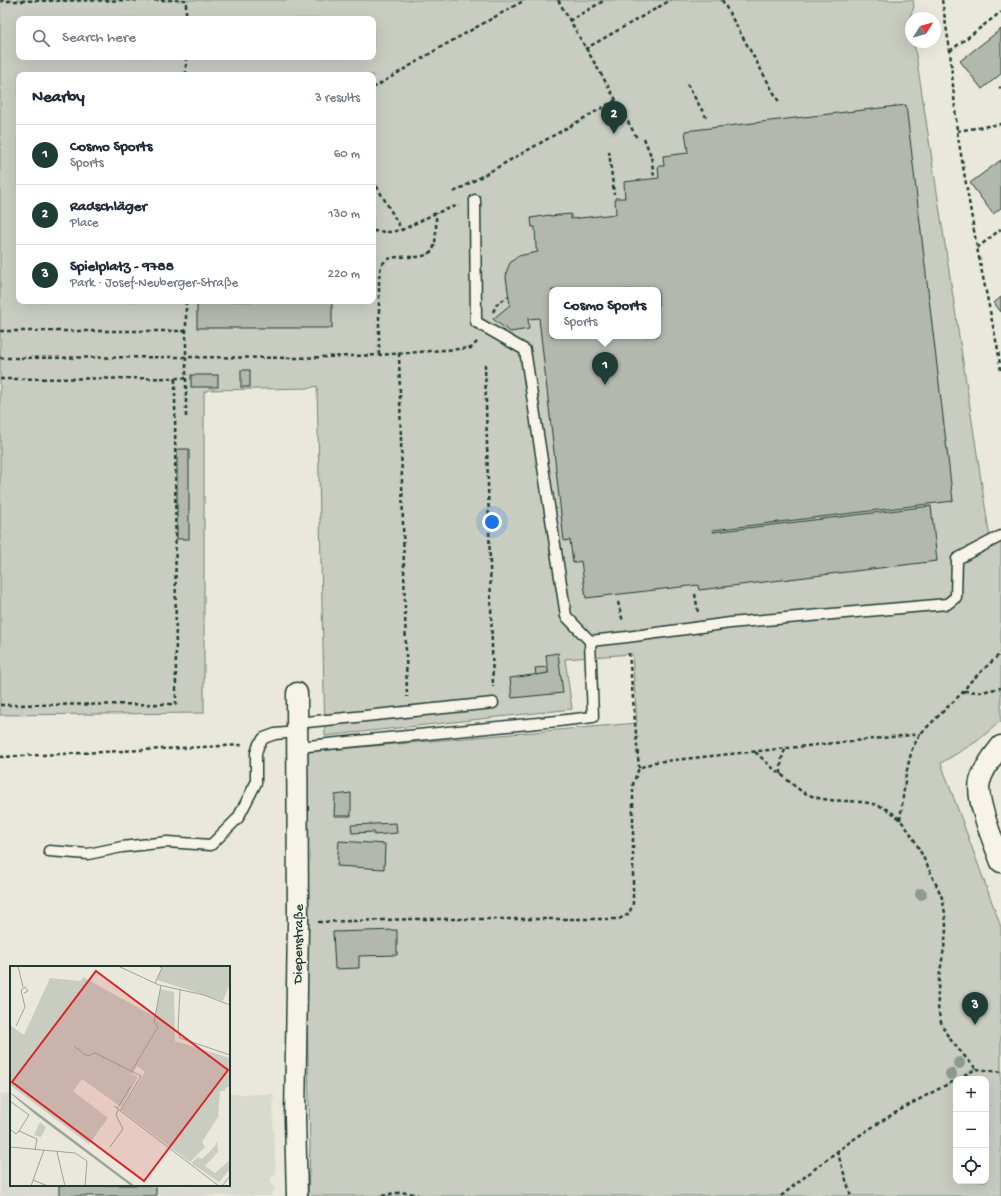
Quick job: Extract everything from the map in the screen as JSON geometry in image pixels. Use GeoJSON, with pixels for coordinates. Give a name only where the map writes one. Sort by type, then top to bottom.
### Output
{"type":"FeatureCollection","features":[{"type":"Feature","properties":{"kind":"street","name":"Diepenstraße"},"geometry":{"type":"LineString","coordinates":[[297,693],[298,923],[295,1118],[297,1196]]}},
{"type":"Feature","properties":{"kind":"street"},"geometry":{"type":"LineString","coordinates":[[1001,746],[992,757],[980,782],[981,798],[986,821],[1001,862]]}},
{"type":"Feature","properties":{"kind":"lane"},"geometry":{"type":"LineString","coordinates":[[49,851],[88,854],[122,847],[167,842],[211,845],[238,818],[256,783],[256,753],[258,744],[264,738],[275,734],[550,722],[593,717],[590,641],[566,616],[525,350],[476,322],[475,200]]}},
{"type":"Feature","properties":{"kind":"lane"},"geometry":{"type":"LineString","coordinates":[[590,641],[730,623],[947,604],[956,597],[957,559],[1001,536]]}},
{"type":"Feature","properties":{"kind":"lane"},"geometry":{"type":"LineString","coordinates":[[298,734],[408,712],[493,703]]}},
{"type":"Feature","properties":{"kind":"path"},"geometry":{"type":"LineString","coordinates":[[0,1],[186,0],[186,16]]}},
{"type":"Feature","properties":{"kind":"path"},"geometry":{"type":"LineString","coordinates":[[376,86],[441,47],[525,0]]}},
{"type":"Feature","properties":{"kind":"path"},"geometry":{"type":"LineString","coordinates":[[558,0],[638,140]]}},
{"type":"Feature","properties":{"kind":"path"},"geometry":{"type":"LineString","coordinates":[[569,20],[605,0]]}},
{"type":"Feature","properties":{"kind":"path"},"geometry":{"type":"LineString","coordinates":[[585,49],[670,0]]}},
{"type":"Feature","properties":{"kind":"path"},"geometry":{"type":"LineString","coordinates":[[722,0],[779,102]]}},
{"type":"Feature","properties":{"kind":"path"},"geometry":{"type":"LineString","coordinates":[[942,0],[950,51],[957,131],[977,248],[998,350],[1001,372]]}},
{"type":"Feature","properties":{"kind":"path"},"geometry":{"type":"LineString","coordinates":[[950,51],[1001,12]]}},
{"type":"Feature","properties":{"kind":"path"},"geometry":{"type":"LineString","coordinates":[[186,60],[186,72]]}},
{"type":"Feature","properties":{"kind":"path"},"geometry":{"type":"LineString","coordinates":[[687,84],[706,116]]}},
{"type":"Feature","properties":{"kind":"path"},"geometry":{"type":"LineString","coordinates":[[454,192],[616,100]]}},
{"type":"Feature","properties":{"kind":"path"},"geometry":{"type":"LineString","coordinates":[[957,131],[1001,124]]}},
{"type":"Feature","properties":{"kind":"path"},"geometry":{"type":"LineString","coordinates":[[644,138],[651,156],[654,176]]}},
{"type":"Feature","properties":{"kind":"path"},"geometry":{"type":"LineString","coordinates":[[609,151],[614,194]]}},
{"type":"Feature","properties":{"kind":"path"},"geometry":{"type":"LineString","coordinates":[[376,185],[402,230]]}},
{"type":"Feature","properties":{"kind":"path"},"geometry":{"type":"LineString","coordinates":[[376,231],[390,232],[402,230],[436,213],[475,200]]}},
{"type":"Feature","properties":{"kind":"path"},"geometry":{"type":"LineString","coordinates":[[379,355],[379,277],[381,266],[385,260],[392,258],[422,256],[432,251],[434,248],[436,233],[436,213]]}},
{"type":"Feature","properties":{"kind":"path"},"geometry":{"type":"LineString","coordinates":[[977,248],[1001,229]]}},
{"type":"Feature","properties":{"kind":"path"},"geometry":{"type":"LineString","coordinates":[[0,358],[295,358],[399,354],[471,348],[480,340],[497,304],[509,296]]}},
{"type":"Feature","properties":{"kind":"path"},"geometry":{"type":"LineString","coordinates":[[186,304],[186,417]]}},
{"type":"Feature","properties":{"kind":"path"},"geometry":{"type":"LineString","coordinates":[[0,332],[186,331]]}},
{"type":"Feature","properties":{"kind":"path"},"geometry":{"type":"LineString","coordinates":[[399,354],[408,712]]}},
{"type":"Feature","properties":{"kind":"path"},"geometry":{"type":"LineString","coordinates":[[485,364],[493,703]]}},
{"type":"Feature","properties":{"kind":"path"},"geometry":{"type":"LineString","coordinates":[[0,705],[176,704],[174,378]]}},
{"type":"Feature","properties":{"kind":"path"},"geometry":{"type":"LineString","coordinates":[[0,379],[186,378]]}},
{"type":"Feature","properties":{"kind":"path"},"geometry":{"type":"LineString","coordinates":[[298,923],[415,919],[619,919],[629,914],[633,903],[633,784],[639,768],[627,637]]}},
{"type":"Feature","properties":{"kind":"path"},"geometry":{"type":"LineString","coordinates":[[900,820],[906,774],[912,749],[920,734],[964,691],[969,683],[1001,653]]}},
{"type":"Feature","properties":{"kind":"path"},"geometry":{"type":"LineString","coordinates":[[964,691],[981,692],[1001,688]]}},
{"type":"Feature","properties":{"kind":"path"},"geometry":{"type":"LineString","coordinates":[[639,768],[655,762],[920,734]]}},
{"type":"Feature","properties":{"kind":"path"},"geometry":{"type":"LineString","coordinates":[[0,757],[258,744]]}},
{"type":"Feature","properties":{"kind":"path"},"geometry":{"type":"LineString","coordinates":[[781,774],[782,755],[786,748]]}},
{"type":"Feature","properties":{"kind":"path"},"geometry":{"type":"LineString","coordinates":[[755,752],[777,772],[805,793],[825,799],[860,801],[872,804],[883,808],[900,820],[911,836],[941,895],[946,927],[938,991],[938,1007],[943,1027],[949,1038],[976,1069]]}},
{"type":"Feature","properties":{"kind":"path"},"geometry":{"type":"LineString","coordinates":[[964,1076],[976,1069],[1001,1072]]}},
{"type":"Feature","properties":{"kind":"path"},"geometry":{"type":"LineString","coordinates":[[781,1196],[870,1128],[953,1082]]}},
{"type":"Feature","properties":{"kind":"path"},"geometry":{"type":"LineString","coordinates":[[837,1152],[851,1196]]}},
{"type":"Feature","properties":{"kind":"path"},"geometry":{"type":"LineString","coordinates":[[382,1196],[402,1192],[420,1196]]}},
{"type":"Feature","properties":{"kind":"shaded area"},"geometry":{"type":"Polygon","coordinates":[[[0,0],[913,0],[914,7],[912,12],[905,12],[905,48],[915,48],[991,545],[1001,540],[1001,721],[976,742],[941,763],[1001,927],[1001,1196],[308,1196],[310,1148],[305,926],[305,752],[637,723],[632,654],[565,659],[572,709],[325,736],[317,386],[310,388],[209,390],[204,392],[204,713],[0,715],[0,0]]]}},
{"type":"Feature","properties":{"kind":"shaded area"},"geometry":{"type":"Polygon","coordinates":[[[0,1094],[10,1094],[10,1186],[230,1186],[230,1094],[274,1094],[273,1118],[276,1175],[271,1177],[271,1185],[275,1188],[275,1191],[271,1193],[272,1196],[0,1196],[0,1094]]]}},
{"type":"Feature","properties":{"kind":"building"},"geometry":{"type":"Polygon","coordinates":[[[1001,29],[1001,74],[982,89],[960,61],[1001,29]]]}},
{"type":"Feature","properties":{"kind":"building"},"geometry":{"type":"Polygon","coordinates":[[[906,105],[953,501],[713,530],[713,532],[931,506],[937,561],[699,590],[698,585],[586,598],[581,561],[573,563],[570,540],[564,541],[539,318],[528,319],[529,329],[510,332],[493,319],[510,305],[506,277],[510,263],[518,256],[538,252],[536,248],[535,227],[532,227],[531,218],[571,214],[571,219],[616,214],[615,198],[625,198],[624,182],[659,178],[658,166],[664,166],[663,156],[688,153],[685,131],[906,105]]]}},
{"type":"Feature","properties":{"kind":"building"},"geometry":{"type":"Polygon","coordinates":[[[1001,160],[1001,208],[993,214],[970,183],[1001,160]]]}},
{"type":"Feature","properties":{"kind":"building"},"geometry":{"type":"Polygon","coordinates":[[[1001,297],[1001,312],[994,303],[1001,297]]]}},
{"type":"Feature","properties":{"kind":"building"},"geometry":{"type":"Polygon","coordinates":[[[197,304],[332,304],[332,328],[197,328],[197,304]]]}},
{"type":"Feature","properties":{"kind":"building"},"geometry":{"type":"Polygon","coordinates":[[[241,370],[250,370],[250,387],[241,387],[241,370]]]}},
{"type":"Feature","properties":{"kind":"building"},"geometry":{"type":"Polygon","coordinates":[[[191,375],[218,375],[218,387],[191,387],[191,375]]]}},
{"type":"Feature","properties":{"kind":"building"},"geometry":{"type":"Polygon","coordinates":[[[177,449],[189,449],[189,539],[177,539],[177,449]]]}},
{"type":"Feature","properties":{"kind":"building"},"geometry":{"type":"Polygon","coordinates":[[[558,653],[563,693],[512,698],[510,678],[548,673],[546,655],[558,653]]]}},
{"type":"Feature","properties":{"kind":"building"},"geometry":{"type":"Polygon","coordinates":[[[548,667],[548,673],[536,675],[535,668],[548,667]]]}},
{"type":"Feature","properties":{"kind":"building"},"geometry":{"type":"Polygon","coordinates":[[[351,793],[351,816],[334,816],[335,795],[351,793]]]}},
{"type":"Feature","properties":{"kind":"building"},"geometry":{"type":"Polygon","coordinates":[[[396,823],[397,833],[374,835],[374,832],[352,833],[351,825],[396,823]]]}},
{"type":"Feature","properties":{"kind":"building"},"geometry":{"type":"Polygon","coordinates":[[[339,841],[385,844],[384,869],[337,866],[339,841]]]}},
{"type":"Feature","properties":{"kind":"building"},"geometry":{"type":"Polygon","coordinates":[[[397,930],[397,955],[359,956],[359,968],[335,969],[333,932],[397,930]]]}},
{"type":"Feature","properties":{"kind":"building"},"geometry":{"type":"Polygon","coordinates":[[[59,1186],[156,1186],[156,1196],[59,1196],[59,1186]]]}},
{"type":"Feature","properties":{"kind":"place","name":"Radschläger"},"geometry":{"type":"Point","coordinates":[614,134]}},
{"type":"Feature","properties":{"kind":"place","name":"Cosmo Sports"},"geometry":{"type":"Point","coordinates":[605,385]}},
{"type":"Feature","properties":{"kind":"place","name":"Spielplatz - 9788"},"geometry":{"type":"Point","coordinates":[975,1025]}}]}
